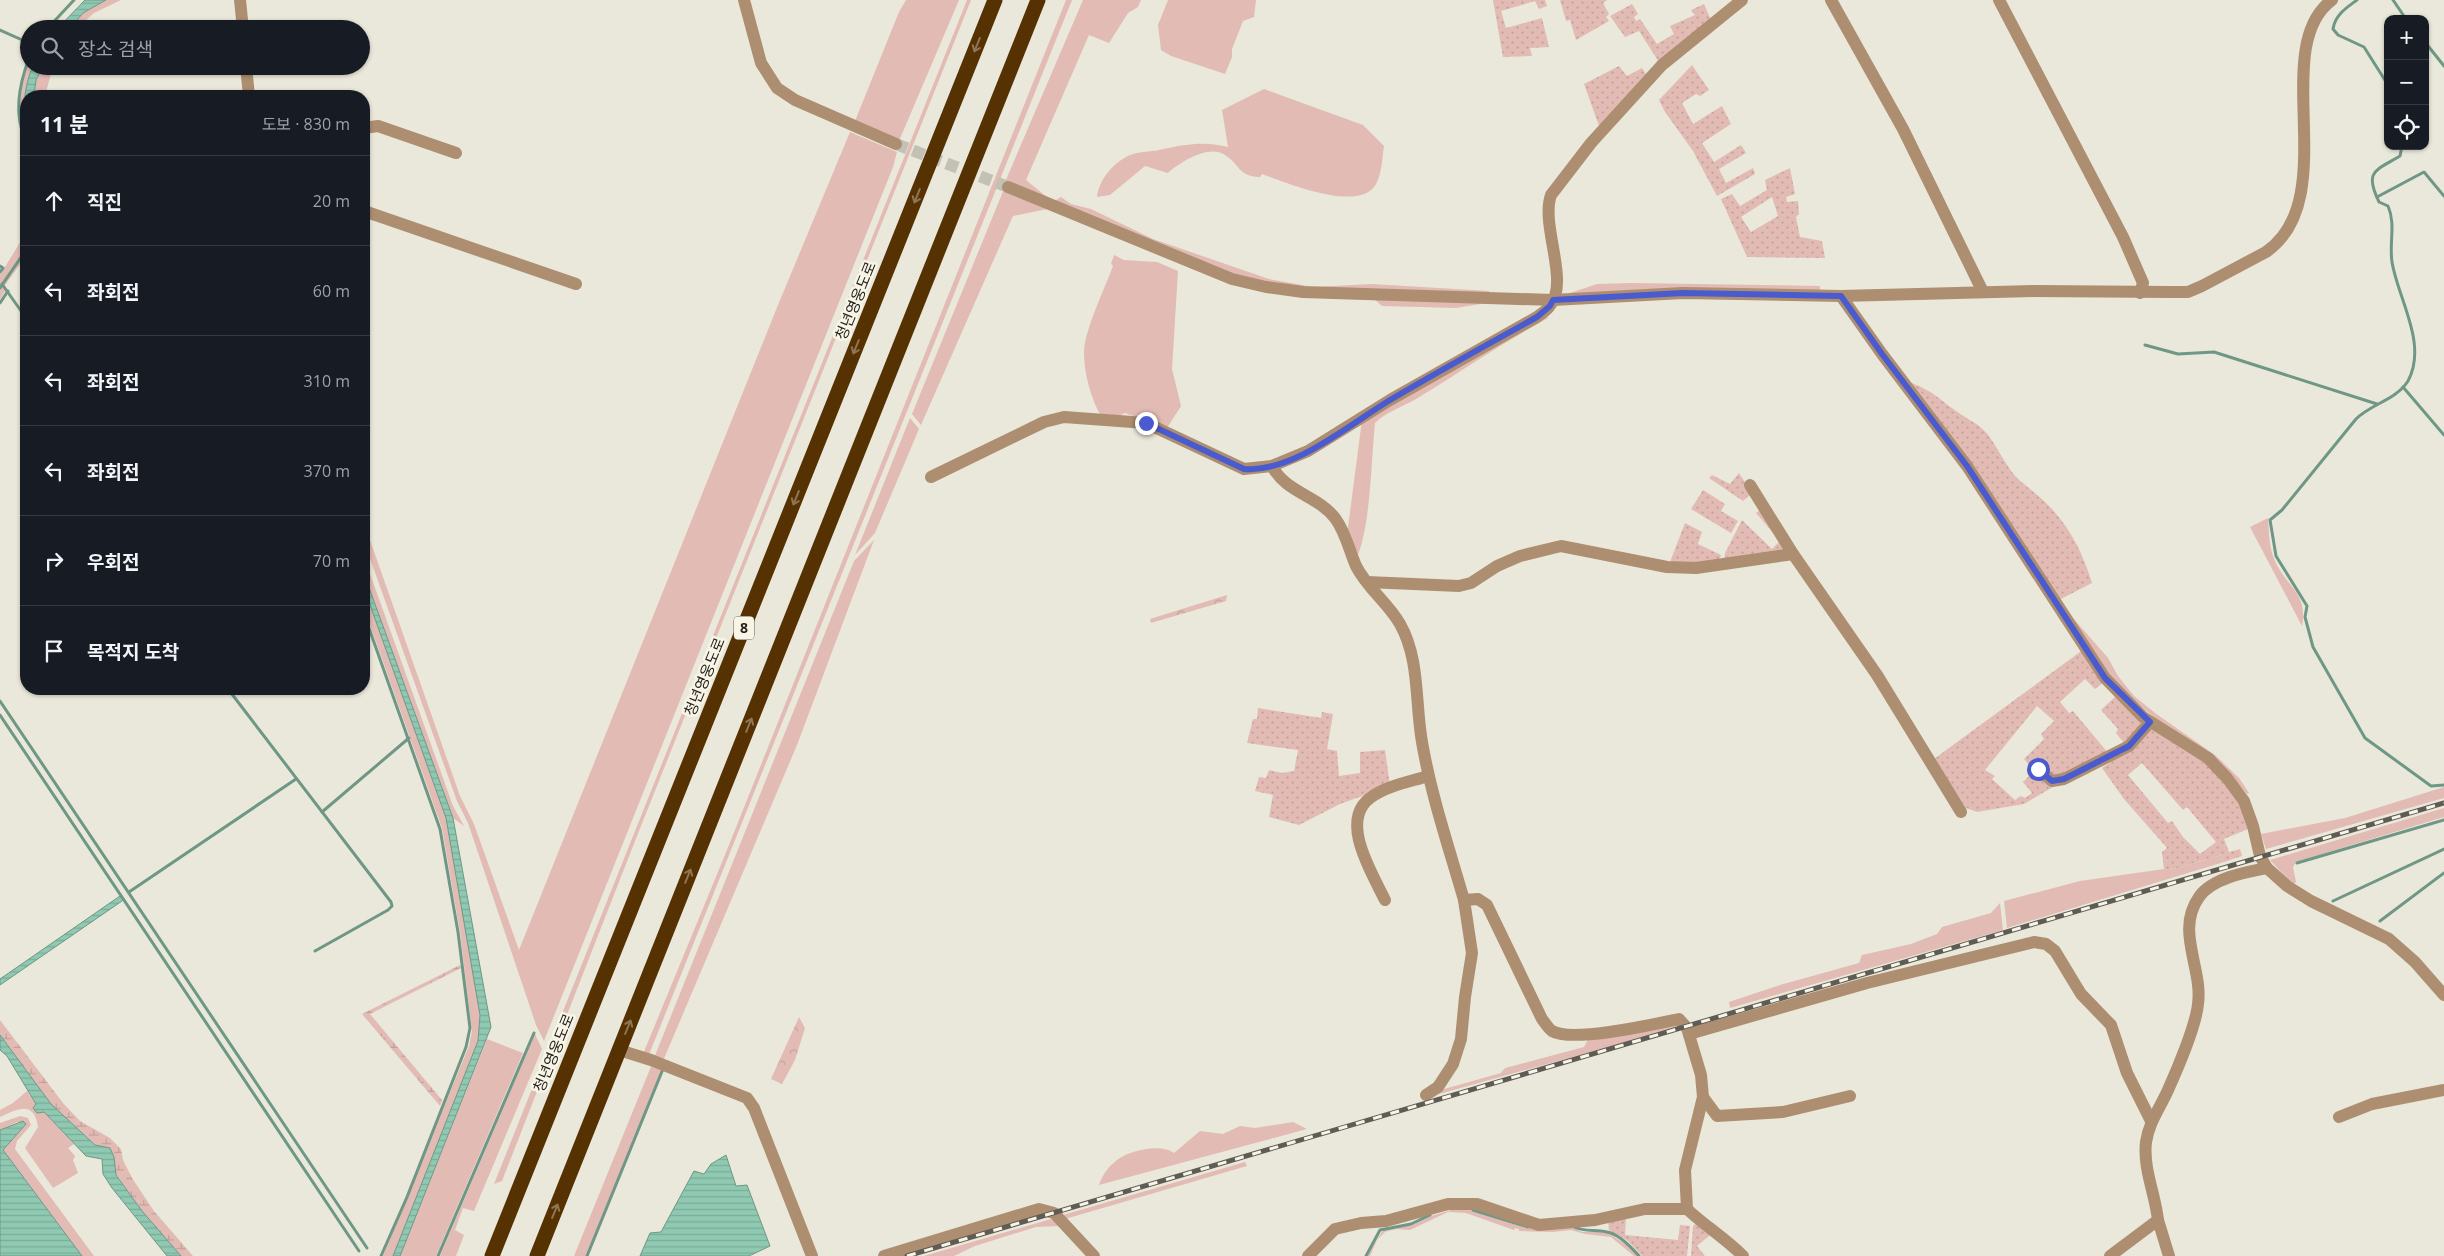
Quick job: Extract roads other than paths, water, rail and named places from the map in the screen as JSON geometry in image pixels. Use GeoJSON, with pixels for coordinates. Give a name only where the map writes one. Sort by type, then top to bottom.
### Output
{"type":"FeatureCollection","features":[{"type":"Feature","properties":{"kind":"highway","name":"청년영웅도로"},"geometry":{"type":"LineString","coordinates":[[492,1256],[995,0]]}},
{"type":"Feature","properties":{"kind":"highway"},"geometry":{"type":"LineString","coordinates":[[537,1256],[1038,0]]}},
{"type":"Feature","properties":{"kind":"street"},"geometry":{"type":"LineString","coordinates":[[240,0],[242,20]]}},
{"type":"Feature","properties":{"kind":"street"},"geometry":{"type":"LineString","coordinates":[[744,0],[761,63],[777,88],[795,100],[896,144]]}},
{"type":"Feature","properties":{"kind":"street"},"geometry":{"type":"LineString","coordinates":[[931,477],[1044,422],[1064,417],[1146,423],[1244,469],[1272,466],[1308,452],[1390,400],[1537,317],[1550,306],[1553,300],[1557,277],[1548,216],[1548,203],[1551,195],[1591,143],[1662,65],[1742,0]]}},
{"type":"Feature","properties":{"kind":"street"},"geometry":{"type":"LineString","coordinates":[[1830,0],[1903,129],[1983,292]]}},
{"type":"Feature","properties":{"kind":"street"},"geometry":{"type":"LineString","coordinates":[[2000,0],[2123,237],[2144,283],[2140,292]]}},
{"type":"Feature","properties":{"kind":"street"},"geometry":{"type":"LineString","coordinates":[[1008,187],[1232,278],[1266,287],[1303,292],[1553,300],[1683,293],[1841,296],[1983,292],[2188,292],[2266,252],[2286,234],[2298,207],[2301,190],[2307,37],[2318,12],[2332,0]]}},
{"type":"Feature","properties":{"kind":"street"},"geometry":{"type":"LineString","coordinates":[[247,75],[248,90]]}},
{"type":"Feature","properties":{"kind":"street"},"geometry":{"type":"LineString","coordinates":[[370,127],[378,126],[456,153]]}},
{"type":"Feature","properties":{"kind":"street"},"geometry":{"type":"LineString","coordinates":[[370,213],[576,284]]}},
{"type":"Feature","properties":{"kind":"street"},"geometry":{"type":"LineString","coordinates":[[1841,296],[1882,354],[1967,466],[2105,678],[2150,722],[2208,758],[2228,778],[2244,801],[2260,856],[2267,868],[2287,886],[2311,902],[2389,939],[2416,962],[2444,995]]}},
{"type":"Feature","properties":{"kind":"street"},"geometry":{"type":"LineString","coordinates":[[1272,466],[1278,478],[1323,506],[1335,518],[1346,538],[1356,567],[1399,622],[1409,640],[1428,776],[1464,900],[1472,953],[1464,997],[1461,1039],[1453,1064],[1438,1087],[1426,1095]]}},
{"type":"Feature","properties":{"kind":"street"},"geometry":{"type":"LineString","coordinates":[[1750,485],[1793,554],[1877,675],[1962,812]]}},
{"type":"Feature","properties":{"kind":"street"},"geometry":{"type":"LineString","coordinates":[[1367,582],[1459,586],[1472,583],[1497,566],[1520,556],[1561,546],[1666,567],[1696,568],[1793,554]]}},
{"type":"Feature","properties":{"kind":"street"},"geometry":{"type":"LineString","coordinates":[[2038,769],[2052,781],[2064,779],[2129,746],[2150,722]]}},
{"type":"Feature","properties":{"kind":"street"},"geometry":{"type":"LineString","coordinates":[[1385,900],[1367,862],[1356,830],[1358,811],[1370,798],[1384,791],[1428,776]]}},
{"type":"Feature","properties":{"kind":"street"},"geometry":{"type":"LineString","coordinates":[[2169,1256],[2158,1220],[2156,1204],[2145,1162],[2150,1121],[2178,1068],[2198,1004],[2197,980],[2188,927],[2193,909],[2200,895],[2217,883],[2236,874],[2267,868]]}},
{"type":"Feature","properties":{"kind":"street"},"geometry":{"type":"LineString","coordinates":[[1464,900],[1478,899],[1487,905],[1542,1019],[1552,1031],[1569,1035],[1595,1033],[1638,1028],[1679,1019],[1687,1028],[1702,1075],[1703,1097],[1685,1170],[1687,1209]]}},
{"type":"Feature","properties":{"kind":"street"},"geometry":{"type":"LineString","coordinates":[[1689,1034],[1867,983],[2034,942],[2046,944],[2055,951],[2081,994],[2111,1025],[2127,1073],[2150,1121]]}},
{"type":"Feature","properties":{"kind":"street"},"geometry":{"type":"LineString","coordinates":[[619,1050],[651,1060],[747,1098],[754,1108],[812,1256]]}},
{"type":"Feature","properties":{"kind":"street"},"geometry":{"type":"LineString","coordinates":[[2339,1117],[2372,1104],[2444,1090]]}},
{"type":"Feature","properties":{"kind":"street"},"geometry":{"type":"LineString","coordinates":[[1703,1097],[1717,1116],[1783,1112],[1850,1096]]}},
{"type":"Feature","properties":{"kind":"street"},"geometry":{"type":"LineString","coordinates":[[1308,1256],[1335,1229],[1361,1223],[1386,1222],[1448,1204],[1477,1204],[1539,1225],[1595,1220],[1645,1209],[1687,1209],[1701,1222],[1721,1234],[1743,1256]]}},
{"type":"Feature","properties":{"kind":"street"},"geometry":{"type":"LineString","coordinates":[[884,1256],[1039,1209],[1054,1213],[1094,1256]]}},
{"type":"Feature","properties":{"kind":"street"},"geometry":{"type":"LineString","coordinates":[[2110,1256],[2158,1220]]}},
{"type":"Feature","properties":{"kind":"waterway"},"geometry":{"type":"LineString","coordinates":[[55,20],[74,0]]}},
{"type":"Feature","properties":{"kind":"waterway"},"geometry":{"type":"LineString","coordinates":[[2357,0],[2339,16],[2333,29],[2338,35],[2364,47],[2384,79]]}},
{"type":"Feature","properties":{"kind":"waterway"},"geometry":{"type":"LineString","coordinates":[[2393,0],[2403,15]]}},
{"type":"Feature","properties":{"kind":"waterway"},"geometry":{"type":"LineString","coordinates":[[0,30],[20,39]]}},
{"type":"Feature","properties":{"kind":"waterway"},"geometry":{"type":"LineString","coordinates":[[2429,47],[2444,66]]}},
{"type":"Feature","properties":{"kind":"waterway"},"geometry":{"type":"LineString","coordinates":[[20,90],[24,75]]}},
{"type":"Feature","properties":{"kind":"waterway"},"geometry":{"type":"LineString","coordinates":[[20,90],[20,122]]}},
{"type":"Feature","properties":{"kind":"waterway"},"geometry":{"type":"LineString","coordinates":[[2401,150],[2400,156],[2374,173],[2372,184],[2379,202],[2388,206],[2392,220],[2392,262],[2410,322],[2415,352],[2413,367],[2408,381],[2403,387],[2397,393],[2356,419],[2282,510],[2270,520],[2276,556],[2307,606],[2305,617],[2313,647],[2365,738],[2431,786],[2444,785]]}},
{"type":"Feature","properties":{"kind":"waterway"},"geometry":{"type":"LineString","coordinates":[[2377,197],[2424,172],[2444,196]]}},
{"type":"Feature","properties":{"kind":"waterway"},"geometry":{"type":"LineString","coordinates":[[0,288],[20,259]]}},
{"type":"Feature","properties":{"kind":"waterway"},"geometry":{"type":"LineString","coordinates":[[0,266],[3,268],[0,272]]}},
{"type":"Feature","properties":{"kind":"waterway"},"geometry":{"type":"LineString","coordinates":[[2,284],[20,310]]}},
{"type":"Feature","properties":{"kind":"waterway"},"geometry":{"type":"LineString","coordinates":[[0,303],[8,291]]}},
{"type":"Feature","properties":{"kind":"waterway"},"geometry":{"type":"LineString","coordinates":[[2145,345],[2178,354],[2214,352],[2377,404]]}},
{"type":"Feature","properties":{"kind":"waterway"},"geometry":{"type":"LineString","coordinates":[[2403,387],[2444,435]]}},
{"type":"Feature","properties":{"kind":"waterway"},"geometry":{"type":"LineString","coordinates":[[370,631],[440,829],[458,932],[470,1028],[466,1047],[407,1197],[381,1256]]}},
{"type":"Feature","properties":{"kind":"waterway"},"geometry":{"type":"LineString","coordinates":[[233,695],[391,902],[392,906],[388,910],[315,951]]}},
{"type":"Feature","properties":{"kind":"waterway"},"geometry":{"type":"LineString","coordinates":[[0,701],[367,1248]]}},
{"type":"Feature","properties":{"kind":"waterway"},"geometry":{"type":"LineString","coordinates":[[0,715],[359,1251]]}},
{"type":"Feature","properties":{"kind":"waterway"},"geometry":{"type":"LineString","coordinates":[[322,812],[409,738]]}},
{"type":"Feature","properties":{"kind":"waterway"},"geometry":{"type":"LineString","coordinates":[[129,892],[296,779]]}},
{"type":"Feature","properties":{"kind":"waterway"},"geometry":{"type":"LineString","coordinates":[[2297,863],[2444,820]]}},
{"type":"Feature","properties":{"kind":"waterway"},"geometry":{"type":"LineString","coordinates":[[2333,901],[2444,849]]}},
{"type":"Feature","properties":{"kind":"waterway"},"geometry":{"type":"LineString","coordinates":[[2380,921],[2444,873]]}},
{"type":"Feature","properties":{"kind":"waterway"},"geometry":{"type":"LineString","coordinates":[[438,1256],[534,1033]]}},
{"type":"Feature","properties":{"kind":"waterway"},"geometry":{"type":"LineString","coordinates":[[587,1256],[663,1069]]}},
{"type":"Feature","properties":{"kind":"waterway"},"geometry":{"type":"LineString","coordinates":[[1473,1210],[1528,1227]]}},
{"type":"Feature","properties":{"kind":"waterway"},"geometry":{"type":"LineString","coordinates":[[1366,1256],[1380,1230],[1411,1224],[1430,1215]]}},
{"type":"Feature","properties":{"kind":"waterway"},"geometry":{"type":"LineString","coordinates":[[1572,1226],[1612,1233],[1625,1242],[1639,1256]]}},
{"type":"Feature","properties":{"kind":"tunnel"},"geometry":{"type":"LineString","coordinates":[[896,144],[1008,187]]}},
{"type":"Feature","properties":{"kind":"railway"},"geometry":{"type":"LineString","coordinates":[[907,1256],[2444,803]]}}]}
